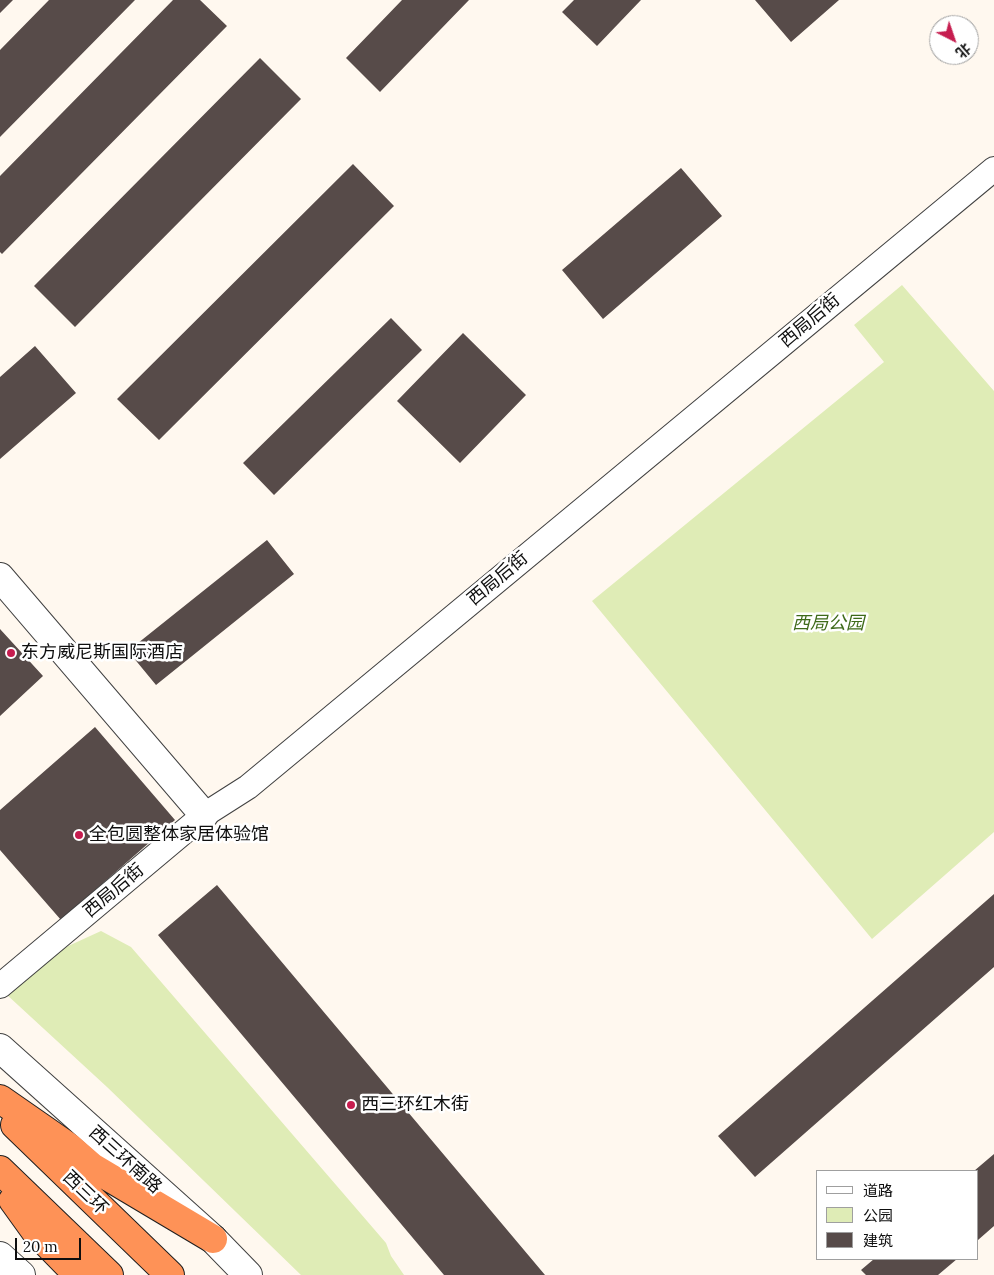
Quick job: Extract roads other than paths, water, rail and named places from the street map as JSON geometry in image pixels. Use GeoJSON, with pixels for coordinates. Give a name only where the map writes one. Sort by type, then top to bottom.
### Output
{"type":"FeatureCollection","features":[{"type":"Feature","properties":{"kind":"highway"},"geometry":{"type":"LineString","coordinates":[[0,1099],[69,1147],[92,1167],[213,1239]]}},
{"type":"Feature","properties":{"kind":"highway","name":"西三环"},"geometry":{"type":"LineString","coordinates":[[0,1111],[170,1275]]}},
{"type":"Feature","properties":{"kind":"highway"},"geometry":{"type":"LineString","coordinates":[[0,1170],[109,1275]]}},
{"type":"Feature","properties":{"kind":"highway"},"geometry":{"type":"LineString","coordinates":[[0,1182],[36,1232],[78,1275]]}},
{"type":"Feature","properties":{"kind":"street","name":"西局后街"},"geometry":{"type":"LineString","coordinates":[[0,986],[204,816],[248,787],[994,169]]}},
{"type":"Feature","properties":{"kind":"street"},"geometry":{"type":"LineString","coordinates":[[0,577],[204,816]]}},
{"type":"Feature","properties":{"kind":"street","name":"西三环南路"},"geometry":{"type":"LineString","coordinates":[[0,1048],[213,1239],[248,1275]]}},
{"type":"Feature","properties":{"kind":"street"},"geometry":{"type":"LineString","coordinates":[[0,1256],[20,1275]]}},
{"type":"Feature","properties":{"kind":"place","name":"东方威尼斯国际酒店"},"geometry":{"type":"Point","coordinates":[11,653]}},
{"type":"Feature","properties":{"kind":"place","name":"全包圆整体家居体验馆"},"geometry":{"type":"Point","coordinates":[79,835]}},
{"type":"Feature","properties":{"kind":"place","name":"西三环红木街"},"geometry":{"type":"Point","coordinates":[351,1105]}},
{"type":"Feature","properties":{"kind":"park label","name":"西局公园"},"geometry":{"type":"Point","coordinates":[828,624]}}]}
